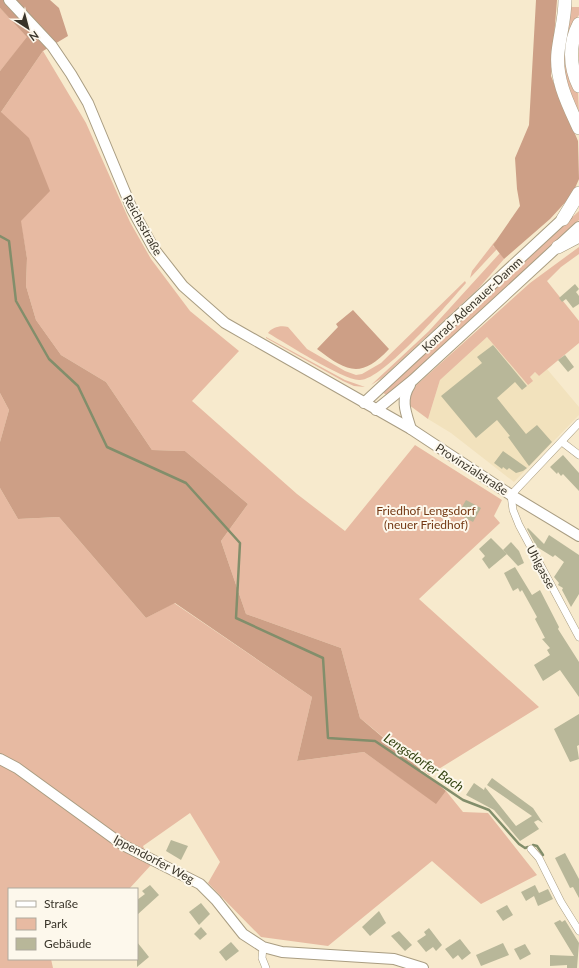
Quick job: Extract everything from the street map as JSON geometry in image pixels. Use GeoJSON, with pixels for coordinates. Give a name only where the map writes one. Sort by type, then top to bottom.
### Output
{"type":"FeatureCollection","features":[{"type":"Feature","properties":{"kind":"highway"},"geometry":{"type":"LineString","coordinates":[[565,0],[565,16],[558,53],[559,76],[565,97],[579,128]]}},
{"type":"Feature","properties":{"kind":"highway"},"geometry":{"type":"LineString","coordinates":[[579,24],[573,35],[571,56],[579,86]]}},
{"type":"Feature","properties":{"kind":"highway"},"geometry":{"type":"LineString","coordinates":[[563,219],[579,193]]}},
{"type":"Feature","properties":{"kind":"highway"},"geometry":{"type":"LineString","coordinates":[[558,247],[579,236]]}},
{"type":"Feature","properties":{"kind":"main road","name":"Reichsstraße"},"geometry":{"type":"LineString","coordinates":[[9,0],[52,46],[71,74],[88,104],[132,209],[154,249],[183,286],[225,323],[364,403]]}},
{"type":"Feature","properties":{"kind":"main road","name":"Konrad-Adenauer-Damm"},"geometry":{"type":"LineString","coordinates":[[364,403],[579,204]]}},
{"type":"Feature","properties":{"kind":"main road","name":"Konrad-Adenauer-Damm"},"geometry":{"type":"LineString","coordinates":[[376,410],[413,380],[579,228]]}},
{"type":"Feature","properties":{"kind":"main road"},"geometry":{"type":"LineString","coordinates":[[411,429],[404,406],[404,399],[406,391],[413,380]]}},
{"type":"Feature","properties":{"kind":"main road","name":"Provinzialstraße"},"geometry":{"type":"LineString","coordinates":[[364,403],[411,429],[512,495],[579,536]]}},
{"type":"Feature","properties":{"kind":"main road","name":"Ippendorfer Weg"},"geometry":{"type":"LineString","coordinates":[[0,758],[17,768],[122,845],[200,884],[216,900],[243,934],[263,946],[282,952],[394,959],[423,968]]}},
{"type":"Feature","properties":{"kind":"street"},"geometry":{"type":"LineString","coordinates":[[512,495],[579,423]]}},
{"type":"Feature","properties":{"kind":"street"},"geometry":{"type":"LineString","coordinates":[[562,442],[579,455]]}},
{"type":"Feature","properties":{"kind":"street","name":"Uhlgasse"},"geometry":{"type":"LineString","coordinates":[[512,495],[513,510],[519,525],[579,637]]}},
{"type":"Feature","properties":{"kind":"street"},"geometry":{"type":"LineString","coordinates":[[531,849],[539,858],[579,931]]}},
{"type":"Feature","properties":{"kind":"street"},"geometry":{"type":"LineString","coordinates":[[263,946],[262,958],[266,968]]}},
{"type":"Feature","properties":{"kind":"shaded area"},"geometry":{"type":"Polygon","coordinates":[[[0,0],[50,0],[59,8],[68,36],[43,51],[1,112],[29,138],[50,191],[21,221],[27,258],[26,286],[36,320],[61,355],[106,382],[152,450],[185,451],[248,504],[221,541],[246,614],[341,648],[360,718],[446,791],[436,804],[364,752],[297,761],[312,697],[175,603],[146,618],[59,517],[18,519],[0,488],[0,442],[9,410],[0,393],[0,71],[27,37],[0,8],[0,0]]]}},
{"type":"Feature","properties":{"kind":"shaded area"},"geometry":{"type":"Polygon","coordinates":[[[536,0],[557,0],[551,76],[578,141],[579,179],[572,195],[550,219],[504,259],[493,245],[520,206],[517,189],[515,158],[529,125],[536,0]]]}},
{"type":"Feature","properties":{"kind":"shaded area"},"geometry":{"type":"Polygon","coordinates":[[[353,310],[389,349],[379,359],[370,365],[354,369],[337,363],[317,349],[338,327],[336,324],[353,310]]]}},
{"type":"Feature","properties":{"kind":"shaded area"},"geometry":{"type":"Polygon","coordinates":[[[487,337],[528,385],[530,377],[535,372],[539,376],[547,369],[579,407],[579,415],[514,482],[451,433],[428,419],[440,380],[487,337]]]}},
{"type":"Feature","properties":{"kind":"green space"},"geometry":{"type":"Polygon","coordinates":[[[569,3],[572,7],[579,7],[579,15],[575,21],[579,114],[565,79],[562,57],[569,3]]]}},
{"type":"Feature","properties":{"kind":"green space"},"geometry":{"type":"Polygon","coordinates":[[[0,8],[28,37],[0,71],[0,8]]]}},
{"type":"Feature","properties":{"kind":"green space","name":"Friedhof Lengsdorf (neuer Friedhof)"},"geometry":{"type":"Polygon","coordinates":[[[43,51],[86,123],[130,222],[151,259],[190,311],[239,351],[192,401],[297,494],[345,531],[415,445],[502,500],[494,516],[500,523],[419,599],[539,707],[429,775],[360,718],[341,648],[246,614],[221,541],[248,504],[185,451],[152,450],[106,382],[61,355],[36,320],[26,286],[27,258],[1,112],[43,51]]]}},
{"type":"Feature","properties":{"kind":"green space"},"geometry":{"type":"Polygon","coordinates":[[[579,211],[579,220],[388,396],[382,392],[579,211]]]}},
{"type":"Feature","properties":{"kind":"green space"},"geometry":{"type":"Polygon","coordinates":[[[496,240],[493,246],[497,249],[470,278],[472,271],[496,240]]]}},
{"type":"Feature","properties":{"kind":"green space"},"geometry":{"type":"Polygon","coordinates":[[[579,247],[579,254],[561,267],[547,281],[579,321],[579,343],[539,376],[535,372],[530,377],[533,381],[528,385],[487,337],[440,380],[428,419],[409,405],[412,389],[530,283],[579,247]]]}},
{"type":"Feature","properties":{"kind":"green space"},"geometry":{"type":"Polygon","coordinates":[[[500,253],[504,259],[478,289],[382,378],[371,385],[429,331],[500,253]]]}},
{"type":"Feature","properties":{"kind":"green space"},"geometry":{"type":"Polygon","coordinates":[[[465,281],[466,283],[415,339],[398,355],[370,377],[359,380],[327,368],[268,333],[277,327],[288,327],[307,349],[345,371],[356,375],[362,374],[381,363],[465,281]]]}},
{"type":"Feature","properties":{"kind":"green space"},"geometry":{"type":"Polygon","coordinates":[[[266,337],[345,380],[365,387],[354,386],[343,381],[266,337]]]}},
{"type":"Feature","properties":{"kind":"green space"},"geometry":{"type":"Polygon","coordinates":[[[0,393],[9,410],[0,442],[0,393]]]}},
{"type":"Feature","properties":{"kind":"green space"},"geometry":{"type":"Polygon","coordinates":[[[0,488],[18,519],[59,517],[146,618],[174,603],[312,697],[297,761],[364,752],[436,803],[446,791],[463,812],[488,813],[537,875],[481,904],[432,861],[328,946],[261,937],[208,883],[220,862],[190,813],[143,846],[151,865],[130,888],[8,888],[8,960],[51,960],[53,968],[0,968],[0,488]]]}},
{"type":"Feature","properties":{"kind":"building"},"geometry":{"type":"Polygon","coordinates":[[[575,284],[579,289],[576,292],[579,296],[579,304],[573,308],[566,299],[562,302],[559,298],[575,284]]]}},
{"type":"Feature","properties":{"kind":"building"},"geometry":{"type":"Polygon","coordinates":[[[493,345],[527,386],[522,390],[515,382],[497,398],[526,434],[537,425],[552,442],[529,466],[508,437],[510,436],[497,420],[476,438],[441,396],[482,363],[477,357],[493,345]]]}},
{"type":"Feature","properties":{"kind":"building"},"geometry":{"type":"Polygon","coordinates":[[[565,355],[574,367],[568,372],[558,360],[565,355]]]}},
{"type":"Feature","properties":{"kind":"building"},"geometry":{"type":"Polygon","coordinates":[[[503,451],[527,468],[516,473],[509,468],[507,470],[503,467],[502,469],[494,463],[503,451]]]}},
{"type":"Feature","properties":{"kind":"building"},"geometry":{"type":"Polygon","coordinates":[[[563,455],[579,473],[579,491],[563,474],[561,476],[558,472],[557,474],[550,467],[563,455]]]}},
{"type":"Feature","properties":{"kind":"building"},"geometry":{"type":"Polygon","coordinates":[[[466,500],[481,508],[473,522],[458,514],[466,500]]]}},
{"type":"Feature","properties":{"kind":"building"},"geometry":{"type":"Polygon","coordinates":[[[528,528],[544,544],[549,535],[579,555],[579,594],[571,607],[562,590],[563,588],[558,585],[559,583],[554,577],[564,562],[555,555],[553,557],[537,547],[527,529],[528,528]]]}},
{"type":"Feature","properties":{"kind":"building"},"geometry":{"type":"Polygon","coordinates":[[[491,538],[507,554],[489,569],[482,559],[485,556],[479,549],[491,538]]]}},
{"type":"Feature","properties":{"kind":"building"},"geometry":{"type":"Polygon","coordinates":[[[511,542],[519,551],[524,563],[518,566],[503,550],[511,542]]]}},
{"type":"Feature","properties":{"kind":"building"},"geometry":{"type":"Polygon","coordinates":[[[515,567],[532,595],[540,590],[559,627],[558,629],[579,662],[579,697],[560,670],[543,681],[534,665],[550,655],[547,650],[550,648],[542,639],[545,638],[535,619],[537,617],[522,590],[520,592],[518,588],[513,591],[504,573],[515,567]]]}},
{"type":"Feature","properties":{"kind":"building"},"geometry":{"type":"Polygon","coordinates":[[[579,714],[579,745],[577,746],[579,759],[570,762],[554,729],[579,714]]]}},
{"type":"Feature","properties":{"kind":"building"},"geometry":{"type":"Polygon","coordinates":[[[492,778],[533,808],[543,823],[538,820],[534,822],[539,829],[520,841],[494,810],[466,795],[474,783],[484,790],[485,787],[516,826],[532,816],[487,785],[492,778]]]}},
{"type":"Feature","properties":{"kind":"building"},"geometry":{"type":"Polygon","coordinates":[[[171,840],[188,846],[181,860],[166,851],[171,840]]]}},
{"type":"Feature","properties":{"kind":"building"},"geometry":{"type":"Polygon","coordinates":[[[565,853],[579,879],[579,898],[573,887],[570,888],[555,858],[565,853]]]}},
{"type":"Feature","properties":{"kind":"building"},"geometry":{"type":"Polygon","coordinates":[[[150,885],[159,895],[138,914],[138,899],[145,894],[142,891],[150,885]]]}},
{"type":"Feature","properties":{"kind":"building"},"geometry":{"type":"Polygon","coordinates":[[[535,885],[539,893],[548,889],[553,899],[538,906],[534,896],[526,901],[521,892],[535,885]]]}},
{"type":"Feature","properties":{"kind":"building"},"geometry":{"type":"Polygon","coordinates":[[[201,903],[210,914],[199,925],[189,912],[201,903]]]}},
{"type":"Feature","properties":{"kind":"building"},"geometry":{"type":"Polygon","coordinates":[[[507,905],[513,915],[503,921],[496,911],[507,905]]]}},
{"type":"Feature","properties":{"kind":"building"},"geometry":{"type":"Polygon","coordinates":[[[379,911],[386,923],[370,936],[362,927],[379,911]]]}},
{"type":"Feature","properties":{"kind":"building"},"geometry":{"type":"Polygon","coordinates":[[[560,920],[562,922],[565,920],[579,943],[577,968],[567,968],[567,965],[550,966],[550,955],[574,956],[554,923],[560,920]]]}},
{"type":"Feature","properties":{"kind":"building"},"geometry":{"type":"Polygon","coordinates":[[[201,927],[207,934],[200,940],[194,934],[201,927]]]}},
{"type":"Feature","properties":{"kind":"building"},"geometry":{"type":"Polygon","coordinates":[[[429,928],[442,945],[436,951],[433,947],[426,952],[417,941],[426,935],[424,932],[429,928]]]}},
{"type":"Feature","properties":{"kind":"building"},"geometry":{"type":"Polygon","coordinates":[[[399,931],[412,945],[405,951],[391,936],[399,931]]]}},
{"type":"Feature","properties":{"kind":"building"},"geometry":{"type":"Polygon","coordinates":[[[460,939],[471,953],[462,960],[458,955],[453,959],[445,949],[460,939]]]}},
{"type":"Feature","properties":{"kind":"building"},"geometry":{"type":"Polygon","coordinates":[[[231,942],[239,951],[226,961],[219,952],[231,942]]]}},
{"type":"Feature","properties":{"kind":"building"},"geometry":{"type":"Polygon","coordinates":[[[138,943],[149,957],[137,967],[138,960],[138,943]]]}},
{"type":"Feature","properties":{"kind":"building"},"geometry":{"type":"Polygon","coordinates":[[[503,943],[509,955],[481,966],[476,955],[503,943]]]}},
{"type":"Feature","properties":{"kind":"building"},"geometry":{"type":"Polygon","coordinates":[[[525,944],[531,954],[520,960],[514,949],[525,944]]]}},
{"type":"Feature","properties":{"kind":"waterway","name":"Lengsdorfer Bach"},"geometry":{"type":"LineString","coordinates":[[0,236],[9,241],[16,301],[49,359],[78,386],[107,447],[186,483],[240,543],[236,618],[323,658],[328,738],[375,741],[463,800],[489,810],[519,844],[525,848],[528,847]]}},
{"type":"Feature","properties":{"kind":"waterway","name":"Lengsdorfer Bach"},"geometry":{"type":"LineString","coordinates":[[533,845],[537,846],[543,855]]}}]}
